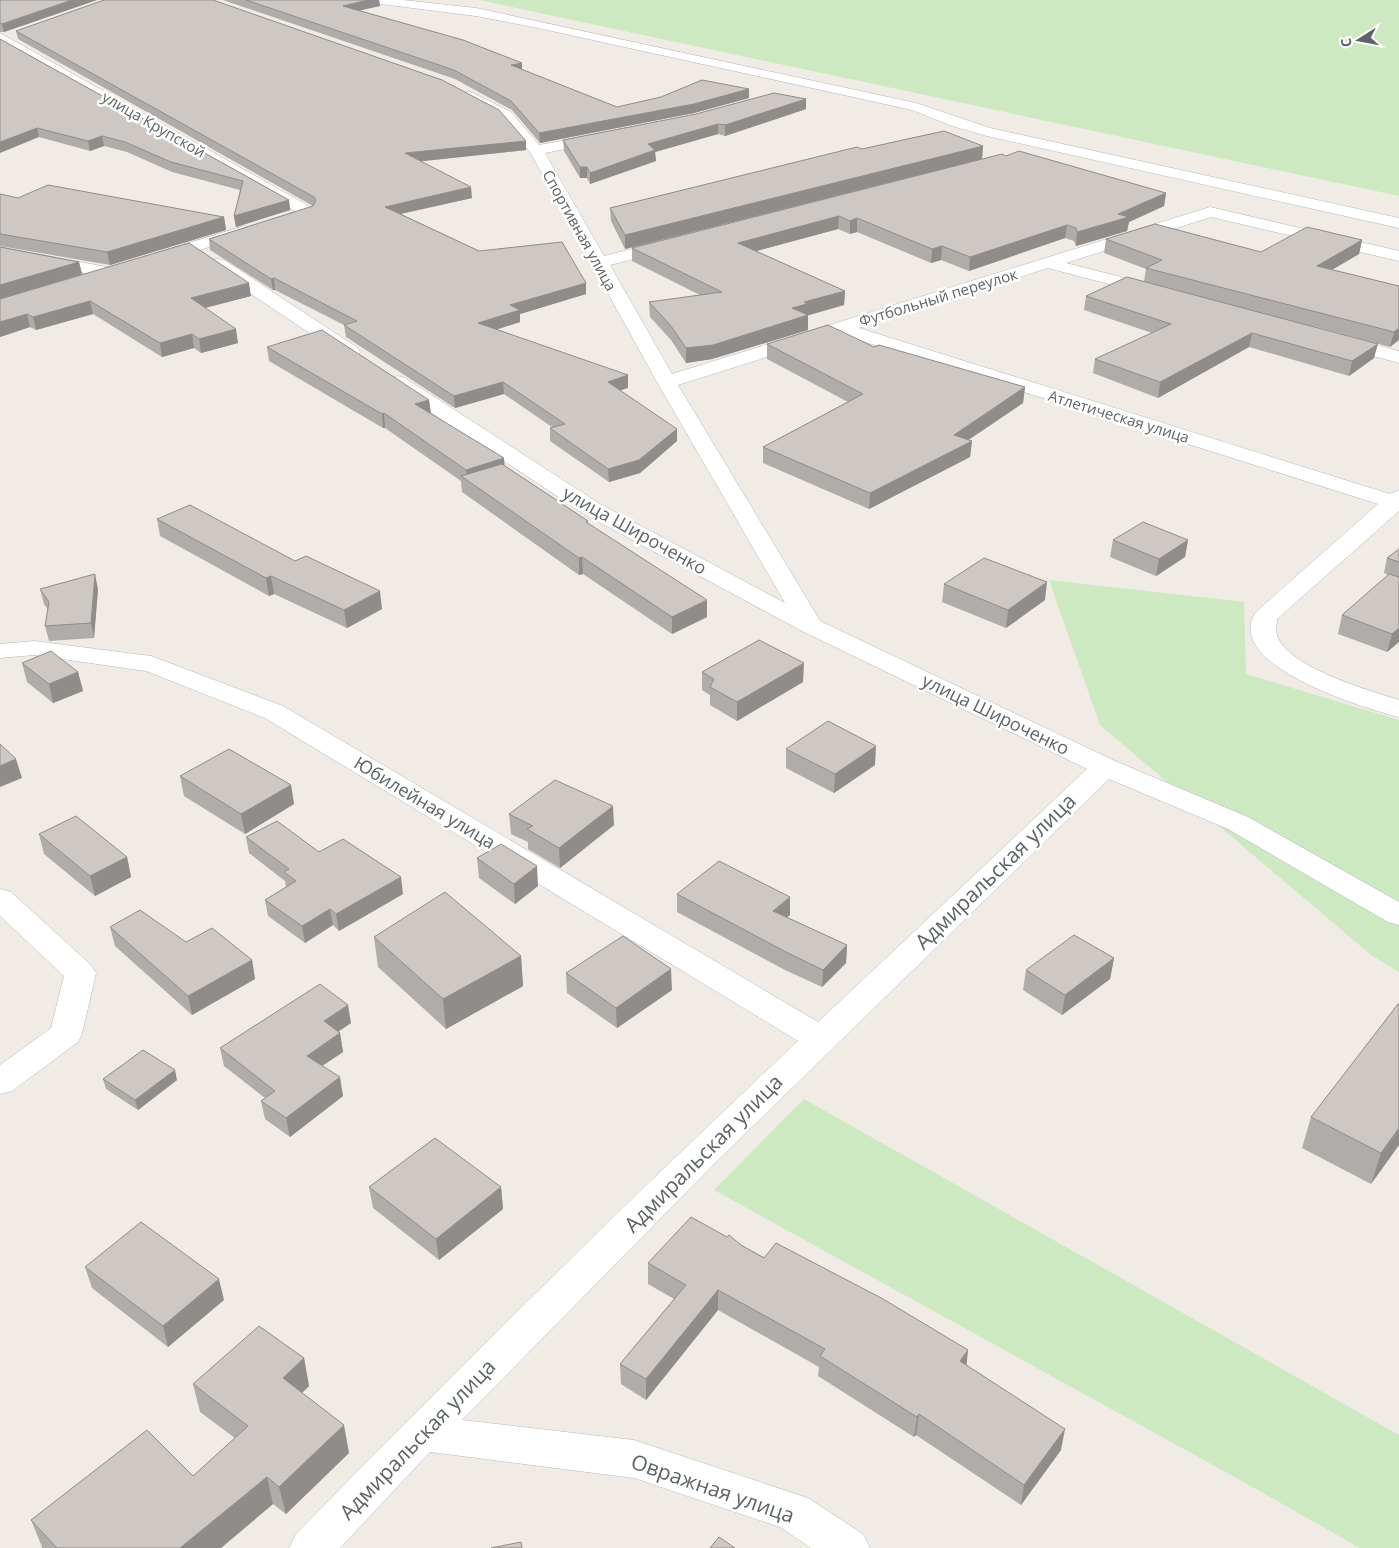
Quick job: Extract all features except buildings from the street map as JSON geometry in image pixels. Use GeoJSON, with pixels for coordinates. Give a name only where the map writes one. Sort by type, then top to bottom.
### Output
{"type":"FeatureCollection","features":[{"type":"Feature","properties":{"kind":"street"},"geometry":{"type":"LineString","coordinates":[[372,0],[476,12],[538,24],[916,107],[957,123],[988,132],[1399,223]]}},
{"type":"Feature","properties":{"kind":"street"},"geometry":{"type":"LineString","coordinates":[[1,38],[22,32]]}},
{"type":"Feature","properties":{"kind":"street","name":"улица Крупской"},"geometry":{"type":"LineString","coordinates":[[1,38],[308,212],[290,217]]}},
{"type":"Feature","properties":{"kind":"street","name":"Спортивная улица"},"geometry":{"type":"LineString","coordinates":[[457,88],[506,115],[536,150],[667,382],[812,626]]}},
{"type":"Feature","properties":{"kind":"street"},"geometry":{"type":"LineString","coordinates":[[536,150],[611,136]]}},
{"type":"Feature","properties":{"kind":"street","name":"Футбольный переулок"},"geometry":{"type":"LineString","coordinates":[[667,382],[1210,212],[1399,256]]}},
{"type":"Feature","properties":{"kind":"street"},"geometry":{"type":"LineString","coordinates":[[147,262],[263,225]]}},
{"type":"Feature","properties":{"kind":"street"},"geometry":{"type":"LineString","coordinates":[[599,263],[686,241]]}},
{"type":"Feature","properties":{"kind":"street","name":"улица Широченко"},"geometry":{"type":"LineString","coordinates":[[192,247],[592,509],[812,626],[1105,767],[1238,823],[1399,915]]}},
{"type":"Feature","properties":{"kind":"street"},"geometry":{"type":"LineString","coordinates":[[0,252],[112,273]]}},
{"type":"Feature","properties":{"kind":"street"},"geometry":{"type":"LineString","coordinates":[[1048,263],[1171,296]]}},
{"type":"Feature","properties":{"kind":"street"},"geometry":{"type":"LineString","coordinates":[[74,284],[129,267]]}},
{"type":"Feature","properties":{"kind":"street","name":"Атлетическая улица"},"geometry":{"type":"LineString","coordinates":[[840,328],[1397,501]]}},
{"type":"Feature","properties":{"kind":"street"},"geometry":{"type":"LineString","coordinates":[[1323,337],[1399,357]]}},
{"type":"Feature","properties":{"kind":"street"},"geometry":{"type":"LineString","coordinates":[[1397,501],[1265,617],[1265,636],[1276,654],[1302,673],[1399,709]]}},
{"type":"Feature","properties":{"kind":"street","name":"Юбилейная улица"},"geometry":{"type":"LineString","coordinates":[[0,650],[34,648],[151,664],[274,712],[819,1038]]}},
{"type":"Feature","properties":{"kind":"street","name":"Адмиральская улица"},"geometry":{"type":"LineString","coordinates":[[311,1548],[421,1433],[819,1038],[1105,767]]}},
{"type":"Feature","properties":{"kind":"street"},"geometry":{"type":"LineString","coordinates":[[0,899],[80,973],[66,1034],[0,1082]]}},
{"type":"Feature","properties":{"kind":"street","name":"Овражная улица"},"geometry":{"type":"LineString","coordinates":[[421,1433],[634,1459],[792,1512],[848,1548]]}},
{"type":"Feature","properties":{"kind":"green space"},"geometry":{"type":"Polygon","coordinates":[[[479,0],[1399,0],[1399,196],[479,0]]]}},
{"type":"Feature","properties":{"kind":"green space"},"geometry":{"type":"Polygon","coordinates":[[[1049,580],[1244,602],[1246,674],[1399,720],[1399,972],[1371,955],[1100,725],[1049,580]]]}},
{"type":"Feature","properties":{"kind":"green space"},"geometry":{"type":"Polygon","coordinates":[[[804,1099],[1399,1435],[1399,1548],[1360,1548],[714,1190],[804,1099]]]}}]}
